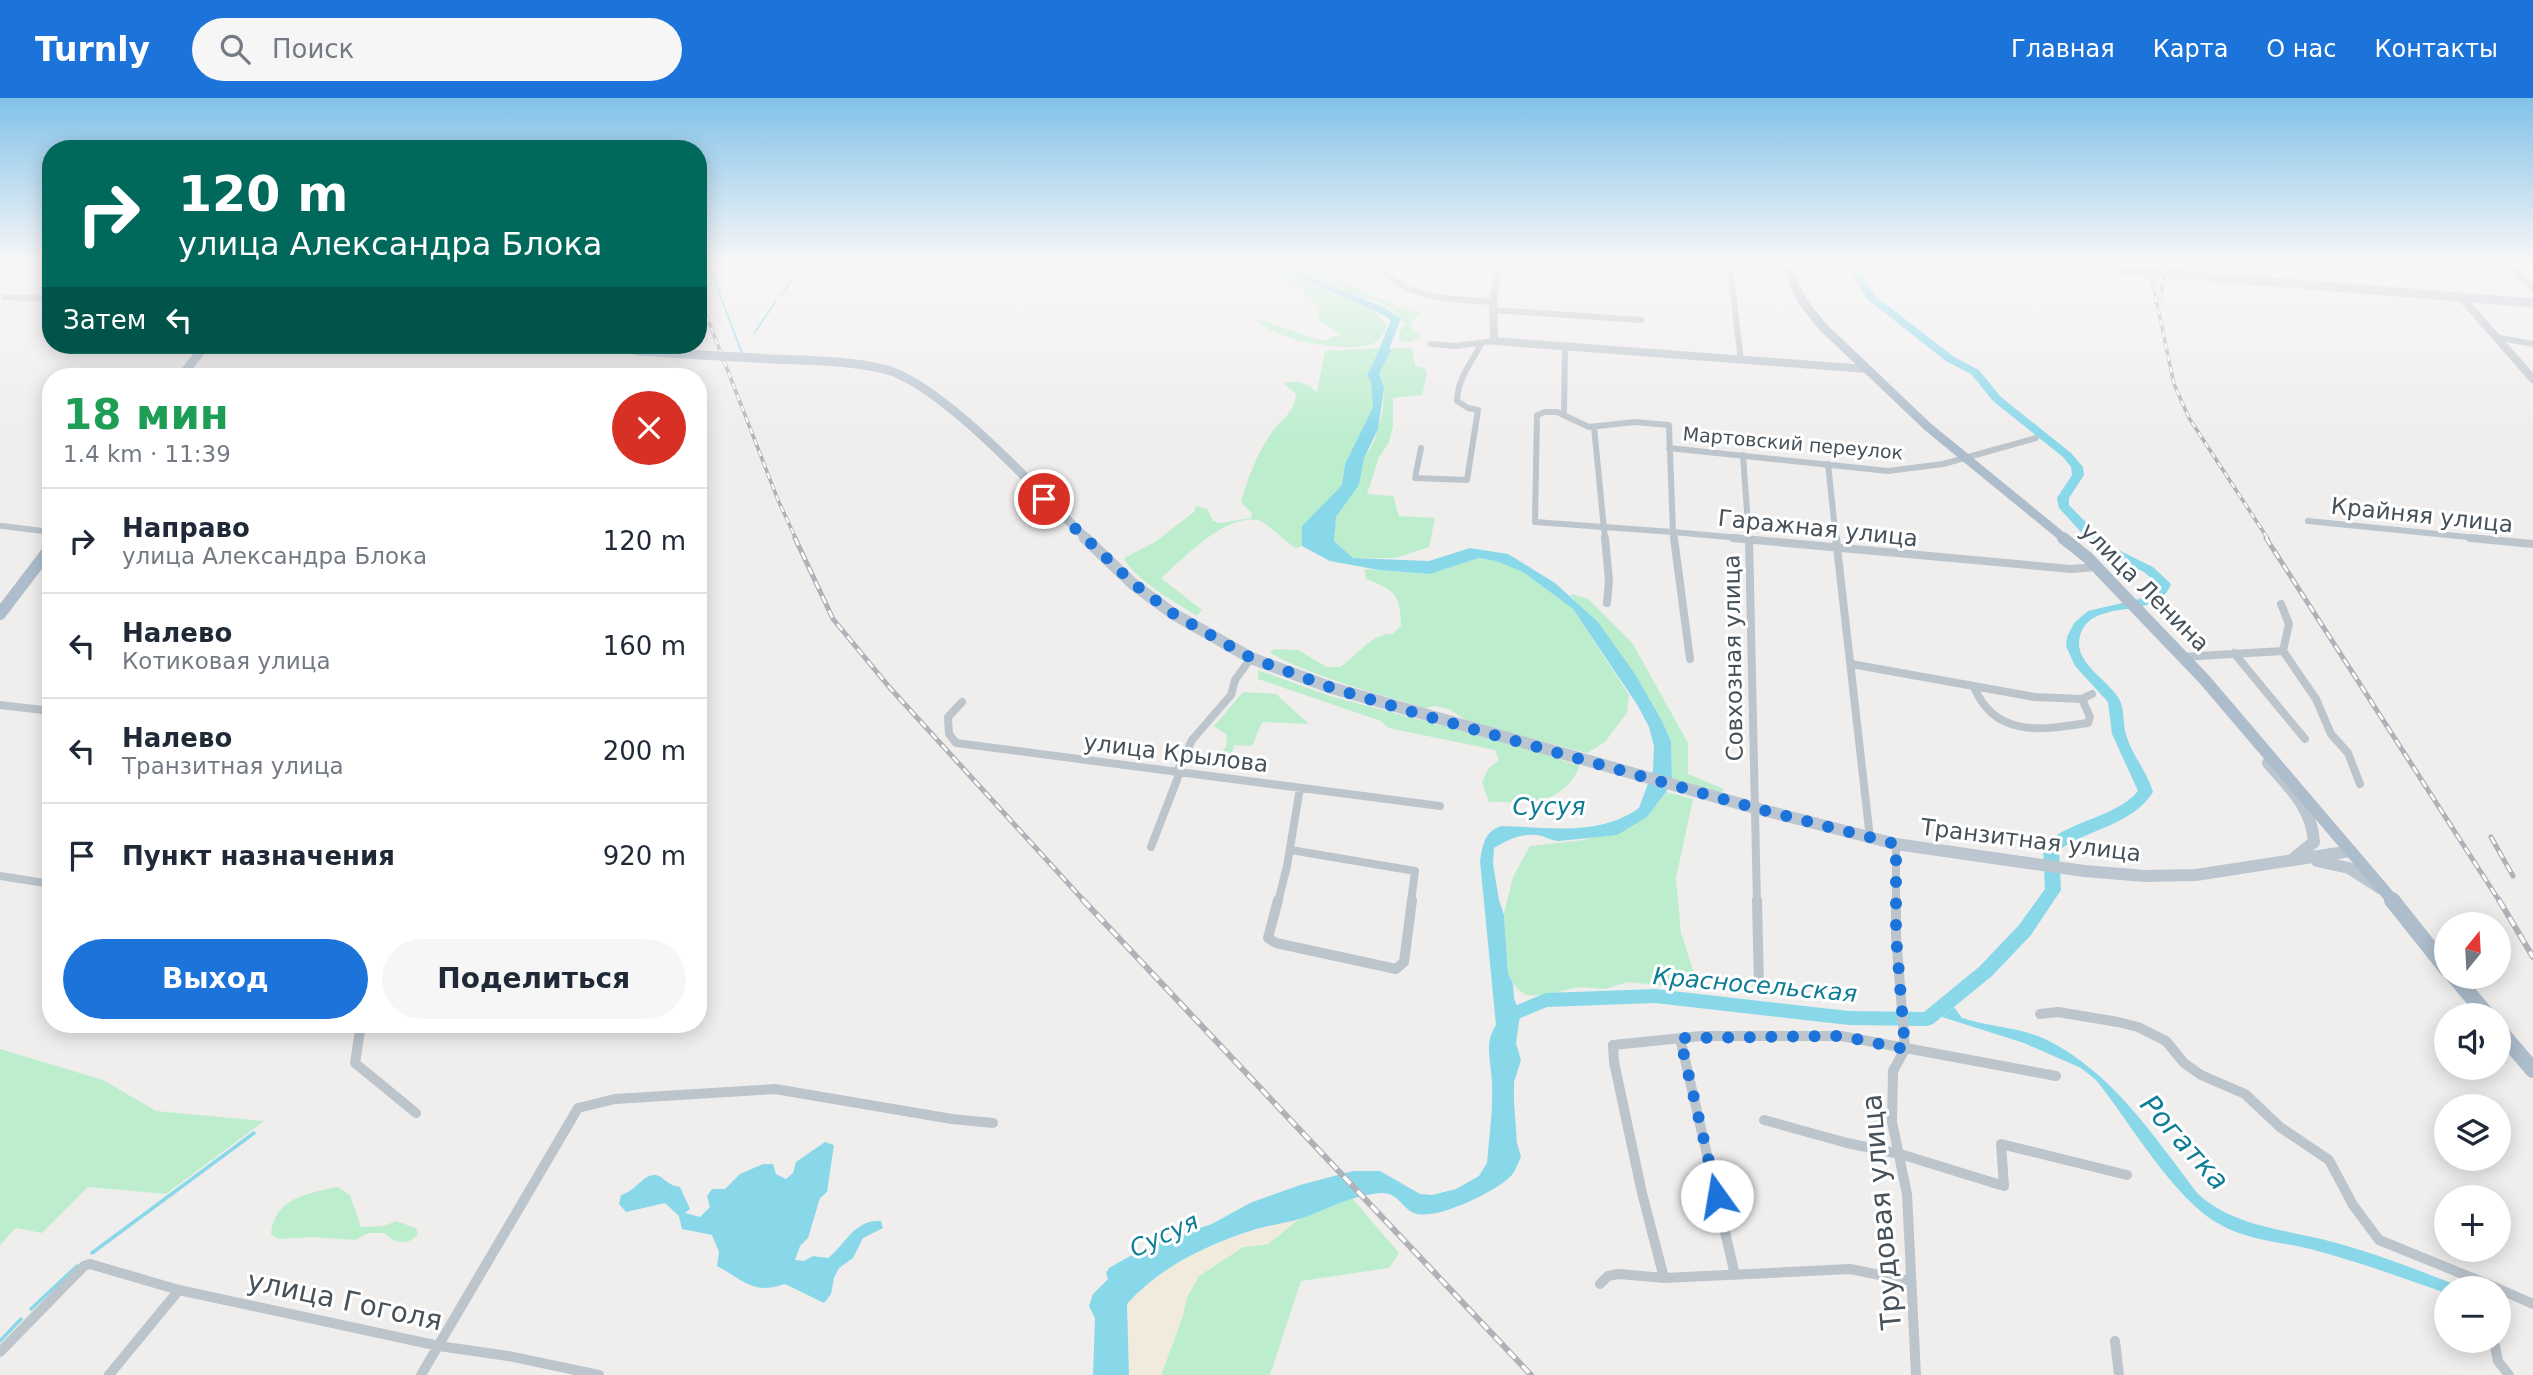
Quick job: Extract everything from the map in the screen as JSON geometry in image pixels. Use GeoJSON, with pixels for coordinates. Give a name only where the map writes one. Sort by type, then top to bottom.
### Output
{"type":"FeatureCollection","features":[{"type":"Feature","properties":{"kind":"main road","name":"улица Ленина"},"geometry":{"type":"LineString","coordinates":[[1819,321],[1867,369],[1963,456],[2074,545],[2097,567],[2253,737],[2387,893],[2434,953]]}},
{"type":"Feature","properties":{"kind":"main road"},"geometry":{"type":"LineString","coordinates":[[187,368],[199,354]]}},
{"type":"Feature","properties":{"kind":"main road","name":"Транзитная улица"},"geometry":{"type":"LineString","coordinates":[[685,354],[871,366],[915,381],[969,425],[1133,583],[1172,613],[1251,658],[1332,688],[1755,808],[1896,844],[2119,875],[2196,876],[2351,851]]}},
{"type":"Feature","properties":{"kind":"main road"},"geometry":{"type":"LineString","coordinates":[[0,613],[42,559]]}},
{"type":"Feature","properties":{"kind":"main road"},"geometry":{"type":"LineString","coordinates":[[2253,737],[2264,758],[2309,814],[2315,831],[2314,842],[2293,859]]}},
{"type":"Feature","properties":{"kind":"main road"},"geometry":{"type":"LineString","coordinates":[[2293,859],[2334,863],[2349,868],[2387,893]]}},
{"type":"Feature","properties":{"kind":"main road"},"geometry":{"type":"LineString","coordinates":[[2465,989],[2477,1003]]}},
{"type":"Feature","properties":{"kind":"main road"},"geometry":{"type":"LineString","coordinates":[[2511,1044],[2533,1070]]}},
{"type":"Feature","properties":{"kind":"street"},"geometry":{"type":"LineString","coordinates":[[1493,321],[1494,341]]}},
{"type":"Feature","properties":{"kind":"street"},"geometry":{"type":"LineString","coordinates":[[1736,321],[1741,360]]}},
{"type":"Feature","properties":{"kind":"street"},"geometry":{"type":"LineString","coordinates":[[2481,321],[2533,379]]}},
{"type":"Feature","properties":{"kind":"street"},"geometry":{"type":"LineString","coordinates":[[2495,337],[2533,344]]}},
{"type":"Feature","properties":{"kind":"street"},"geometry":{"type":"LineString","coordinates":[[1431,344],[1481,344],[1494,341],[1867,369]]}},
{"type":"Feature","properties":{"kind":"street"},"geometry":{"type":"LineString","coordinates":[[1421,448],[1415,478],[1467,480],[1478,410],[1468,408],[1457,401],[1457,387],[1459,376],[1475,360],[1481,344]]}},
{"type":"Feature","properties":{"kind":"street"},"geometry":{"type":"LineString","coordinates":[[1566,347],[1564,413],[1573,422],[1594,427],[1610,427],[1628,421],[1669,425],[1673,532],[1690,659]]}},
{"type":"Feature","properties":{"kind":"street","name":"Гаражная улица"},"geometry":{"type":"LineString","coordinates":[[1564,413],[1544,412],[1537,415],[1535,522],[2071,569],[2097,567]]}},
{"type":"Feature","properties":{"kind":"street"},"geometry":{"type":"LineString","coordinates":[[1594,427],[1609,580],[1607,603]]}},
{"type":"Feature","properties":{"kind":"street","name":"Мартовский переулок"},"geometry":{"type":"LineString","coordinates":[[1669,449],[1897,470],[1943,464],[1963,456],[2036,438]]}},
{"type":"Feature","properties":{"kind":"street","name":"Совхозная улица"},"geometry":{"type":"LineString","coordinates":[[1743,456],[1749,539],[1759,986]]}},
{"type":"Feature","properties":{"kind":"street"},"geometry":{"type":"LineString","coordinates":[[1828,464],[1870,838]]}},
{"type":"Feature","properties":{"kind":"street","name":"Крайняя улица"},"geometry":{"type":"LineString","coordinates":[[2308,522],[2533,544]]}},
{"type":"Feature","properties":{"kind":"street"},"geometry":{"type":"LineString","coordinates":[[2,526],[42,531]]}},
{"type":"Feature","properties":{"kind":"street"},"geometry":{"type":"LineString","coordinates":[[2281,604],[2289,624],[2283,651],[2316,699],[2331,734],[2348,753],[2360,784]]}},
{"type":"Feature","properties":{"kind":"street"},"geometry":{"type":"LineString","coordinates":[[2182,657],[2283,651]]}},
{"type":"Feature","properties":{"kind":"street"},"geometry":{"type":"LineString","coordinates":[[2234,653],[2305,739]]}},
{"type":"Feature","properties":{"kind":"street"},"geometry":{"type":"LineString","coordinates":[[1151,847],[1192,740],[1231,695],[1235,680],[1251,658]]}},
{"type":"Feature","properties":{"kind":"street"},"geometry":{"type":"LineString","coordinates":[[1851,664],[2035,697],[2082,699],[2092,694]]}},
{"type":"Feature","properties":{"kind":"street"},"geometry":{"type":"LineString","coordinates":[[1974,687],[1977,697],[1999,721],[2026,729],[2060,728],[2088,723],[2090,717],[2082,699]]}},
{"type":"Feature","properties":{"kind":"street","name":"улица Крылова"},"geometry":{"type":"LineString","coordinates":[[962,702],[947,718],[949,734],[956,743],[1440,806]]}},
{"type":"Feature","properties":{"kind":"street"},"geometry":{"type":"LineString","coordinates":[[0,705],[42,710]]}},
{"type":"Feature","properties":{"kind":"street"},"geometry":{"type":"LineString","coordinates":[[1291,850],[1415,871],[1404,962],[1396,969],[1268,939],[1291,850],[1300,788]]}},
{"type":"Feature","properties":{"kind":"street"},"geometry":{"type":"LineString","coordinates":[[1896,844],[1896,935],[1905,1049]]}},
{"type":"Feature","properties":{"kind":"street"},"geometry":{"type":"LineString","coordinates":[[0,876],[42,883]]}},
{"type":"Feature","properties":{"kind":"street"},"geometry":{"type":"LineString","coordinates":[[2040,1014],[2058,1012],[2118,1022],[2138,1027],[2166,1041],[2184,1063],[2201,1075],[2245,1094],[2280,1127],[2329,1160],[2353,1205],[2379,1240],[2468,1276]]}},
{"type":"Feature","properties":{"kind":"street"},"geometry":{"type":"LineString","coordinates":[[360,1033],[355,1063],[416,1113]]}},
{"type":"Feature","properties":{"kind":"street"},"geometry":{"type":"LineString","coordinates":[[1664,1278],[1642,1193],[1614,1062],[1613,1045],[1680,1038],[1841,1036],[2056,1076]]}},
{"type":"Feature","properties":{"kind":"street"},"geometry":{"type":"LineString","coordinates":[[1680,1038],[1735,1275]]}},
{"type":"Feature","properties":{"kind":"street","name":"Трудовая улица"},"geometry":{"type":"LineString","coordinates":[[1905,1049],[1893,1071],[1892,1122],[1906,1194],[1916,1375]]}},
{"type":"Feature","properties":{"kind":"street"},"geometry":{"type":"LineString","coordinates":[[421,1375],[578,1108],[615,1099],[775,1089],[952,1119],[993,1123]]}},
{"type":"Feature","properties":{"kind":"street"},"geometry":{"type":"LineString","coordinates":[[1764,1120],[1847,1143],[1900,1154],[2004,1186],[2001,1144],[2127,1175]]}},
{"type":"Feature","properties":{"kind":"street","name":"улица Гоголя"},"geometry":{"type":"LineString","coordinates":[[0,1352],[84,1266],[100,1265],[179,1290],[439,1346],[508,1356],[599,1375]]}},
{"type":"Feature","properties":{"kind":"street"},"geometry":{"type":"LineString","coordinates":[[1600,1284],[1608,1276],[1619,1274],[1664,1278],[1850,1269],[1877,1272],[1910,1281]]}},
{"type":"Feature","properties":{"kind":"street"},"geometry":{"type":"LineString","coordinates":[[109,1375],[179,1290]]}},
{"type":"Feature","properties":{"kind":"street"},"geometry":{"type":"LineString","coordinates":[[2511,1294],[2533,1304]]}},
{"type":"Feature","properties":{"kind":"street"},"geometry":{"type":"LineString","coordinates":[[2115,1341],[2119,1375]]}},
{"type":"Feature","properties":{"kind":"street"},"geometry":{"type":"LineString","coordinates":[[2496,1353],[2498,1361],[2509,1375]]}},
{"type":"Feature","properties":{"kind":"green space"},"geometry":{"type":"Polygon","coordinates":[[[1258,321],[1323,341],[1341,334],[1319,321],[1384,321],[1387,325],[1380,339],[1369,345],[1335,347],[1278,334],[1258,321]]]}},
{"type":"Feature","properties":{"kind":"green space"},"geometry":{"type":"Polygon","coordinates":[[[1403,321],[1412,321],[1411,327],[1420,336],[1412,342],[1399,341],[1400,331],[1406,324],[1403,321]]]}},
{"type":"Feature","properties":{"kind":"green space"},"geometry":{"type":"Polygon","coordinates":[[[1409,347],[1413,350],[1415,366],[1425,368],[1427,374],[1422,395],[1393,398],[1393,427],[1388,444],[1379,457],[1367,494],[1393,496],[1399,516],[1435,518],[1429,547],[1395,558],[1353,558],[1334,541],[1336,517],[1359,485],[1364,458],[1374,442],[1382,414],[1384,389],[1379,374],[1392,349],[1409,347]]]}},
{"type":"Feature","properties":{"kind":"green space"},"geometry":{"type":"Polygon","coordinates":[[[1381,348],[1367,375],[1371,382],[1373,407],[1345,464],[1342,485],[1302,526],[1302,546],[1296,548],[1257,520],[1245,520],[1219,530],[1161,578],[1202,610],[1197,616],[1157,590],[1129,567],[1124,558],[1155,542],[1194,512],[1196,506],[1207,509],[1213,521],[1220,523],[1251,518],[1252,513],[1241,502],[1250,476],[1265,443],[1289,412],[1296,394],[1284,384],[1302,383],[1317,392],[1325,351],[1381,348]]]}},
{"type":"Feature","properties":{"kind":"green space"},"geometry":{"type":"Polygon","coordinates":[[[1479,558],[1496,561],[1523,572],[1573,609],[1629,695],[1627,713],[1605,742],[1587,753],[1469,722],[1449,709],[1435,706],[1425,708],[1346,684],[1270,653],[1274,649],[1298,650],[1327,667],[1340,667],[1371,641],[1393,634],[1401,626],[1399,607],[1394,595],[1366,579],[1365,569],[1430,574],[1479,558]]]}},
{"type":"Feature","properties":{"kind":"green space"},"geometry":{"type":"Polygon","coordinates":[[[1570,595],[1588,599],[1633,644],[1688,743],[1688,774],[1724,789],[1720,794],[1672,779],[1671,741],[1662,721],[1635,674],[1570,595]]]}},
{"type":"Feature","properties":{"kind":"green space"},"geometry":{"type":"Polygon","coordinates":[[[1258,670],[1330,696],[1529,749],[1580,766],[1564,789],[1554,795],[1531,801],[1489,802],[1482,783],[1488,769],[1499,760],[1495,750],[1389,728],[1381,721],[1258,679],[1258,670]]]}},
{"type":"Feature","properties":{"kind":"green space"},"geometry":{"type":"Polygon","coordinates":[[[1243,692],[1276,694],[1309,724],[1262,722],[1252,746],[1234,745],[1230,766],[1220,755],[1226,747],[1227,735],[1214,726],[1243,692]]]}},
{"type":"Feature","properties":{"kind":"green space"},"geometry":{"type":"Polygon","coordinates":[[[1666,792],[1693,799],[1676,878],[1681,933],[1697,982],[1695,989],[1628,982],[1605,989],[1578,987],[1542,996],[1527,995],[1517,989],[1508,974],[1504,913],[1513,877],[1530,846],[1584,840],[1647,817],[1666,792]]]}},
{"type":"Feature","properties":{"kind":"green space"},"geometry":{"type":"Polygon","coordinates":[[[0,1049],[103,1080],[156,1111],[264,1121],[166,1194],[88,1187],[42,1233],[16,1228],[0,1245],[0,1049]]]}},
{"type":"Feature","properties":{"kind":"green space"},"geometry":{"type":"Polygon","coordinates":[[[338,1187],[350,1195],[361,1227],[384,1226],[396,1221],[416,1228],[418,1234],[409,1241],[401,1242],[384,1233],[369,1233],[355,1240],[313,1237],[279,1239],[271,1234],[279,1212],[294,1199],[338,1187]]]}},
{"type":"Feature","properties":{"kind":"green space"},"geometry":{"type":"Polygon","coordinates":[[[1352,1198],[1399,1253],[1389,1268],[1301,1281],[1270,1375],[1161,1375],[1187,1297],[1199,1276],[1243,1247],[1268,1244],[1299,1219],[1352,1198]]]}},
{"type":"Feature","properties":{"kind":"sand"},"geometry":{"type":"Polygon","coordinates":[[[1299,1219],[1268,1244],[1243,1247],[1198,1276],[1187,1297],[1161,1375],[1129,1375],[1127,1304],[1145,1287],[1184,1259],[1206,1248],[1251,1231],[1299,1219]]]}},
{"type":"Feature","properties":{"kind":"water"},"geometry":{"type":"Polygon","coordinates":[[[1381,348],[1392,349],[1379,374],[1384,388],[1378,429],[1364,458],[1359,485],[1336,517],[1334,541],[1353,558],[1429,561],[1470,548],[1508,554],[1555,583],[1598,622],[1635,674],[1671,741],[1672,779],[1666,792],[1647,817],[1617,835],[1559,841],[1525,835],[1494,848],[1493,864],[1504,915],[1508,974],[1513,983],[1514,998],[1520,1015],[1516,1043],[1521,1060],[1514,1082],[1514,1102],[1517,1143],[1521,1157],[1511,1176],[1465,1204],[1436,1213],[1414,1213],[1392,1195],[1372,1194],[1296,1220],[1256,1229],[1199,1251],[1153,1280],[1127,1304],[1129,1375],[1093,1375],[1095,1318],[1089,1306],[1093,1294],[1108,1279],[1106,1273],[1109,1268],[1153,1243],[1212,1224],[1250,1203],[1300,1185],[1353,1171],[1380,1171],[1420,1194],[1432,1195],[1456,1189],[1479,1176],[1487,1163],[1492,1102],[1489,1047],[1496,1025],[1480,861],[1485,840],[1501,826],[1590,827],[1623,817],[1639,808],[1653,770],[1654,746],[1649,727],[1638,706],[1573,609],[1523,572],[1496,561],[1479,558],[1430,574],[1379,570],[1330,561],[1302,546],[1302,526],[1342,485],[1345,464],[1373,407],[1371,382],[1367,375],[1381,348]]]}},
{"type":"Feature","properties":{"kind":"water"},"geometry":{"type":"Polygon","coordinates":[[[1954,1007],[1962,1018],[2025,1032],[2045,1039],[2069,1053],[2112,1088],[2148,1129],[2198,1194],[2229,1214],[2262,1226],[2333,1242],[2415,1269],[2434,1276],[2434,1289],[2348,1260],[2303,1247],[2255,1238],[2221,1225],[2186,1198],[2096,1080],[2081,1068],[2024,1043],[1942,1017],[1954,1007]]]}},
{"type":"Feature","properties":{"kind":"water"},"geometry":{"type":"Polygon","coordinates":[[[825,1142],[834,1145],[827,1192],[820,1198],[808,1238],[800,1246],[795,1260],[804,1261],[813,1256],[828,1258],[851,1233],[872,1221],[881,1221],[883,1228],[863,1238],[853,1258],[839,1268],[831,1294],[824,1303],[785,1284],[765,1288],[750,1285],[717,1266],[719,1252],[712,1235],[682,1229],[679,1216],[665,1203],[626,1212],[619,1204],[621,1195],[647,1177],[655,1175],[680,1187],[690,1209],[685,1213],[700,1217],[710,1207],[707,1196],[712,1189],[725,1189],[740,1174],[763,1164],[773,1164],[776,1174],[786,1179],[793,1173],[796,1162],[825,1142]]]}},
{"type":"Feature","properties":{"kind":"waterway"},"geometry":{"type":"LineString","coordinates":[[730,321],[742,353]]}},
{"type":"Feature","properties":{"kind":"waterway"},"geometry":{"type":"LineString","coordinates":[[755,332],[763,321]]}},
{"type":"Feature","properties":{"kind":"waterway","name":"Сусуя"},"geometry":{"type":"LineString","coordinates":[[1378,364],[1395,321]]}},
{"type":"Feature","properties":{"kind":"waterway","name":"Красносельская"},"geometry":{"type":"LineString","coordinates":[[1518,1012],[1546,1000],[1655,996],[1849,1018],[1927,1019],[1986,971],[2025,930],[2053,890],[2051,848],[2075,833],[2127,809],[2138,802],[2146,792],[2119,734],[2117,711],[2112,698],[2079,663],[2072,646],[2080,623],[2092,614],[2152,600],[2161,594],[2165,584],[2149,569],[2104,547],[2063,506],[2063,498],[2078,475],[2077,467],[2067,455],[1997,399],[1975,372],[1950,359],[1900,321]]}},
{"type":"Feature","properties":{"kind":"waterway"},"geometry":{"type":"LineString","coordinates":[[92,1253],[254,1133]]}},
{"type":"Feature","properties":{"kind":"waterway"},"geometry":{"type":"LineString","coordinates":[[31,1309],[77,1266]]}},
{"type":"Feature","properties":{"kind":"waterway"},"geometry":{"type":"LineString","coordinates":[[0,1341],[21,1319]]}},
{"type":"Feature","properties":{"kind":"railway"},"geometry":{"type":"LineString","coordinates":[[708,321],[778,500],[796,539]]}},
{"type":"Feature","properties":{"kind":"railway"},"geometry":{"type":"LineString","coordinates":[[2161,321],[2174,384],[2189,418],[2268,539]]}},
{"type":"Feature","properties":{"kind":"railway"},"geometry":{"type":"LineString","coordinates":[[795,538],[833,619],[890,688],[1085,902]]}},
{"type":"Feature","properties":{"kind":"railway"},"geometry":{"type":"LineString","coordinates":[[2266,538],[2500,902]]}},
{"type":"Feature","properties":{"kind":"railway"},"geometry":{"type":"LineString","coordinates":[[2491,837],[2513,876]]}},
{"type":"Feature","properties":{"kind":"railway"},"geometry":{"type":"LineString","coordinates":[[1083,900],[1531,1375]]}},
{"type":"Feature","properties":{"kind":"railway"},"geometry":{"type":"LineString","coordinates":[[2499,900],[2533,957]]}},
{"type":"Feature","properties":{"kind":"route"},"geometry":{"type":"LineString","coordinates":[[1044,499],[1133,583],[1172,613],[1251,658],[1332,688],[1419,714],[1755,808],[1896,844],[1896,935],[1905,1049],[1841,1036],[1680,1038],[1717,1196]]}},
{"type":"Feature","properties":{"kind":"water label","name":"Рогатка"},"geometry":{"type":"Point","coordinates":[2185,1142]}}]}
